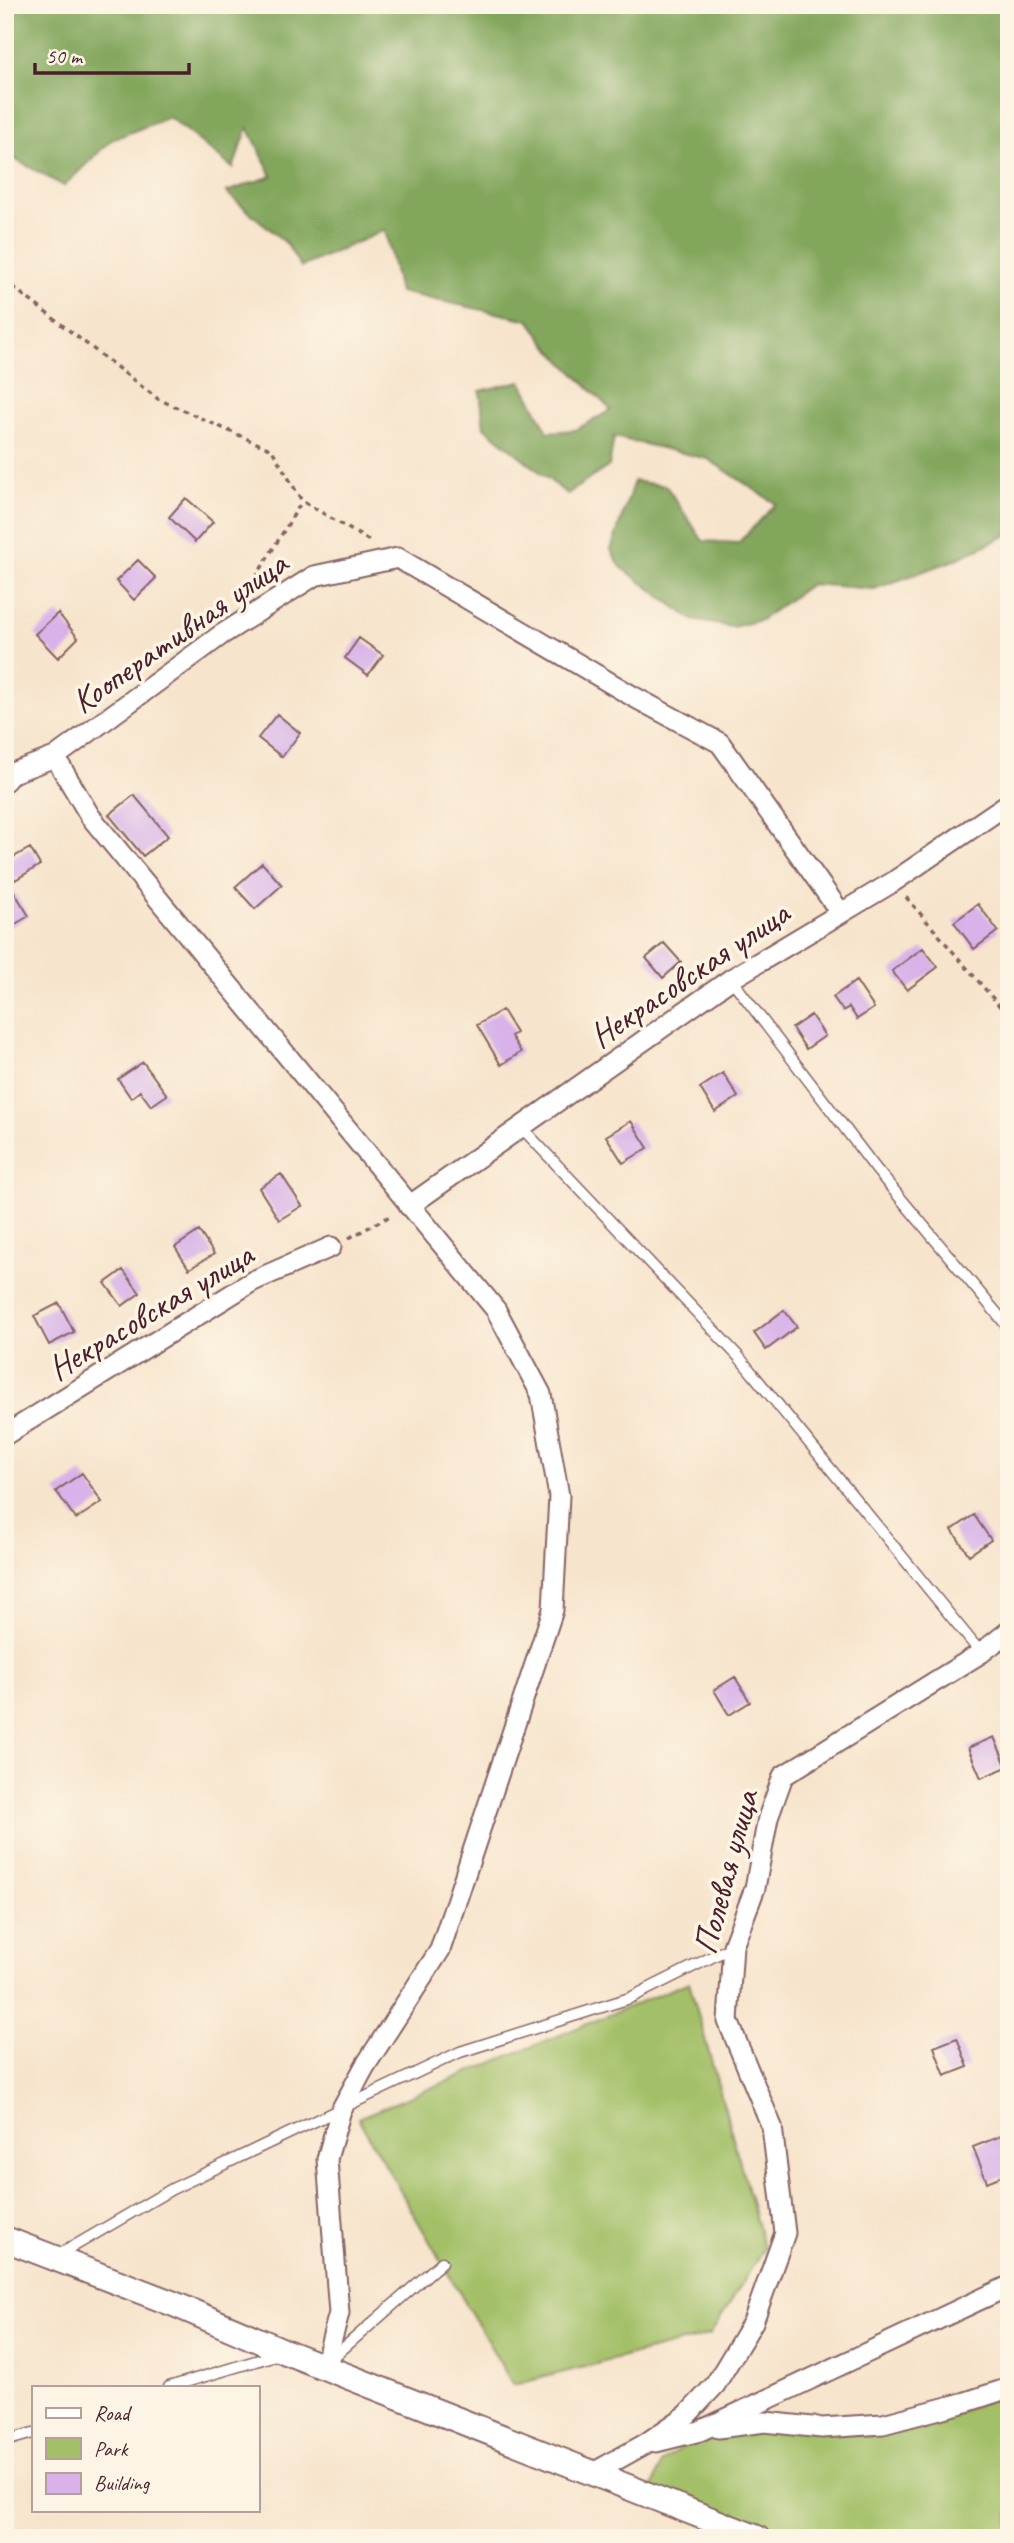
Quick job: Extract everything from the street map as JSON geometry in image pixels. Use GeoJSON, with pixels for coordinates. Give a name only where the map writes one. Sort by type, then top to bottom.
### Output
{"type":"FeatureCollection","features":[{"type":"Feature","properties":{"kind":"street","name":"Кооперативная улица"},"geometry":{"type":"LineString","coordinates":[[5,781],[12,773],[55,757],[221,635],[314,576],[398,558]]}},
{"type":"Feature","properties":{"kind":"street"},"geometry":{"type":"LineString","coordinates":[[398,558],[720,743],[840,912]]}},
{"type":"Feature","properties":{"kind":"street"},"geometry":{"type":"LineString","coordinates":[[55,757],[90,816],[496,1310],[541,1394],[559,1496],[553,1610],[440,1950],[365,2066],[341,2110],[327,2159],[339,2313],[325,2365]]}},
{"type":"Feature","properties":{"kind":"street","name":"Некрасовская улица"},"geometry":{"type":"LineString","coordinates":[[409,1206],[731,979],[893,882],[1009,803]]}},
{"type":"Feature","properties":{"kind":"street","name":"Некрасовская улица"},"geometry":{"type":"LineString","coordinates":[[5,1435],[253,1281],[331,1247]]}},
{"type":"Feature","properties":{"kind":"street","name":"Полевая улица"},"geometry":{"type":"LineString","coordinates":[[593,2473],[645,2444],[687,2415],[715,2385],[753,2322],[785,2233],[772,2127],[728,2021],[733,1946],[755,1888],[768,1818],[783,1776],[981,1653],[1009,1631]]}},
{"type":"Feature","properties":{"kind":"street"},"geometry":{"type":"LineString","coordinates":[[5,2239],[757,2538]]}},
{"type":"Feature","properties":{"kind":"street","name":"Полевая улица"},"geometry":{"type":"LineString","coordinates":[[645,2444],[700,2431],[1009,2286]]}},
{"type":"Feature","properties":{"kind":"street"},"geometry":{"type":"LineString","coordinates":[[700,2431],[765,2422],[822,2428],[883,2424],[966,2403],[1009,2388]]}},
{"type":"Feature","properties":{"kind":"lane"},"geometry":{"type":"LineString","coordinates":[[731,979],[876,1169],[1009,1328]]}},
{"type":"Feature","properties":{"kind":"lane"},"geometry":{"type":"LineString","coordinates":[[521,1126],[739,1357],[981,1653]]}},
{"type":"Feature","properties":{"kind":"lane"},"geometry":{"type":"LineString","coordinates":[[53,2258],[172,2189],[460,2052],[630,1998],[733,1946]]}},
{"type":"Feature","properties":{"kind":"lane"},"geometry":{"type":"LineString","coordinates":[[325,2365],[442,2262]]}},
{"type":"Feature","properties":{"kind":"lane"},"geometry":{"type":"LineString","coordinates":[[172,2386],[286,2352]]}},
{"type":"Feature","properties":{"kind":"lane"},"geometry":{"type":"LineString","coordinates":[[5,2441],[32,2432]]}},
{"type":"Feature","properties":{"kind":"path"},"geometry":{"type":"LineString","coordinates":[[5,281],[158,399],[272,450],[302,502],[398,558]]}},
{"type":"Feature","properties":{"kind":"path"},"geometry":{"type":"LineString","coordinates":[[241,601],[302,502]]}},
{"type":"Feature","properties":{"kind":"path"},"geometry":{"type":"LineString","coordinates":[[893,882],[1009,1017]]}},
{"type":"Feature","properties":{"kind":"path"},"geometry":{"type":"LineString","coordinates":[[331,1247],[409,1206]]}},
{"type":"Feature","properties":{"kind":"green space"},"geometry":{"type":"Polygon","coordinates":[[[5,5],[1009,5],[1009,534],[952,561],[874,589],[811,584],[761,620],[732,627],[693,620],[621,567],[611,550],[634,481],[666,486],[703,541],[738,543],[776,504],[708,459],[614,437],[609,466],[567,494],[484,427],[480,391],[521,381],[548,432],[575,430],[611,410],[552,351],[529,320],[399,292],[385,230],[301,267],[286,243],[226,192],[272,176],[248,127],[233,168],[169,117],[111,140],[64,186],[11,157],[5,143],[5,5]]]}},
{"type":"Feature","properties":{"kind":"green space"},"geometry":{"type":"Polygon","coordinates":[[[689,1982],[764,2248],[710,2335],[513,2385],[358,2118],[689,1982]]]}},
{"type":"Feature","properties":{"kind":"green space"},"geometry":{"type":"Polygon","coordinates":[[[1009,2391],[1009,2538],[779,2538],[652,2489],[662,2462],[695,2437],[810,2426],[869,2436],[955,2414],[1009,2391]]]}},
{"type":"Feature","properties":{"kind":"building"},"geometry":{"type":"Polygon","coordinates":[[[186,498],[213,522],[195,542],[169,517],[186,498]]]}},
{"type":"Feature","properties":{"kind":"building"},"geometry":{"type":"Polygon","coordinates":[[[138,560],[156,578],[134,600],[116,581],[138,560]]]}},
{"type":"Feature","properties":{"kind":"building"},"geometry":{"type":"Polygon","coordinates":[[[58,613],[78,638],[58,658],[35,634],[58,613]]]}},
{"type":"Feature","properties":{"kind":"building"},"geometry":{"type":"Polygon","coordinates":[[[359,638],[383,655],[368,675],[345,658],[359,638]]]}},
{"type":"Feature","properties":{"kind":"building"},"geometry":{"type":"Polygon","coordinates":[[[277,714],[300,733],[282,757],[258,738],[277,714]]]}},
{"type":"Feature","properties":{"kind":"building"},"geometry":{"type":"Polygon","coordinates":[[[134,795],[168,836],[143,856],[109,815],[134,795]]]}},
{"type":"Feature","properties":{"kind":"building"},"geometry":{"type":"Polygon","coordinates":[[[30,848],[40,865],[15,880],[5,862],[30,848]]]}},
{"type":"Feature","properties":{"kind":"building"},"geometry":{"type":"Polygon","coordinates":[[[262,863],[282,885],[255,909],[235,887],[262,863]]]}},
{"type":"Feature","properties":{"kind":"building"},"geometry":{"type":"Polygon","coordinates":[[[5,877],[29,916],[5,930],[5,877]]]}},
{"type":"Feature","properties":{"kind":"building"},"geometry":{"type":"Polygon","coordinates":[[[978,904],[998,931],[974,949],[954,922],[978,904]]]}},
{"type":"Feature","properties":{"kind":"building"},"geometry":{"type":"Polygon","coordinates":[[[664,943],[681,962],[663,978],[646,958],[664,943]]]}},
{"type":"Feature","properties":{"kind":"building"},"geometry":{"type":"Polygon","coordinates":[[[923,948],[938,967],[907,990],[892,971],[923,948]]]}},
{"type":"Feature","properties":{"kind":"building"},"geometry":{"type":"Polygon","coordinates":[[[856,981],[874,1008],[857,1019],[849,1007],[843,1011],[833,997],[856,981]]]}},
{"type":"Feature","properties":{"kind":"building"},"geometry":{"type":"Polygon","coordinates":[[[502,1010],[516,1033],[511,1036],[521,1052],[501,1065],[477,1025],[502,1010]]]}},
{"type":"Feature","properties":{"kind":"building"},"geometry":{"type":"Polygon","coordinates":[[[811,1015],[825,1036],[806,1049],[792,1028],[811,1015]]]}},
{"type":"Feature","properties":{"kind":"building"},"geometry":{"type":"Polygon","coordinates":[[[143,1062],[167,1095],[151,1106],[140,1091],[131,1098],[118,1079],[143,1062]]]}},
{"type":"Feature","properties":{"kind":"building"},"geometry":{"type":"Polygon","coordinates":[[[723,1073],[738,1097],[715,1112],[700,1088],[723,1073]]]}},
{"type":"Feature","properties":{"kind":"building"},"geometry":{"type":"Polygon","coordinates":[[[631,1121],[648,1148],[623,1163],[606,1136],[631,1121]]]}},
{"type":"Feature","properties":{"kind":"building"},"geometry":{"type":"Polygon","coordinates":[[[281,1174],[302,1206],[279,1220],[259,1188],[281,1174]]]}},
{"type":"Feature","properties":{"kind":"building"},"geometry":{"type":"Polygon","coordinates":[[[199,1231],[214,1254],[189,1269],[175,1247],[199,1231]]]}},
{"type":"Feature","properties":{"kind":"building"},"geometry":{"type":"Polygon","coordinates":[[[123,1270],[140,1293],[122,1306],[105,1283],[123,1270]]]}},
{"type":"Feature","properties":{"kind":"building"},"geometry":{"type":"Polygon","coordinates":[[[59,1303],[74,1332],[49,1345],[34,1316],[59,1303]]]}},
{"type":"Feature","properties":{"kind":"building"},"geometry":{"type":"Polygon","coordinates":[[[784,1310],[797,1327],[766,1350],[754,1333],[784,1310]]]}},
{"type":"Feature","properties":{"kind":"building"},"geometry":{"type":"Polygon","coordinates":[[[82,1473],[102,1502],[76,1519],[56,1491],[82,1473]]]}},
{"type":"Feature","properties":{"kind":"building"},"geometry":{"type":"Polygon","coordinates":[[[974,1515],[991,1540],[969,1555],[952,1530],[974,1515]]]}},
{"type":"Feature","properties":{"kind":"building"},"geometry":{"type":"Polygon","coordinates":[[[735,1677],[750,1702],[729,1715],[714,1690],[735,1677]]]}},
{"type":"Feature","properties":{"kind":"building"},"geometry":{"type":"Polygon","coordinates":[[[994,1737],[1007,1767],[981,1778],[968,1748],[994,1737]]]}},
{"type":"Feature","properties":{"kind":"building"},"geometry":{"type":"Polygon","coordinates":[[[957,2038],[968,2067],[945,2076],[934,2047],[957,2038]]]}},
{"type":"Feature","properties":{"kind":"building"},"geometry":{"type":"Polygon","coordinates":[[[1003,2135],[1009,2150],[1009,2173],[987,2182],[973,2147],[1003,2135]]]}}]}
